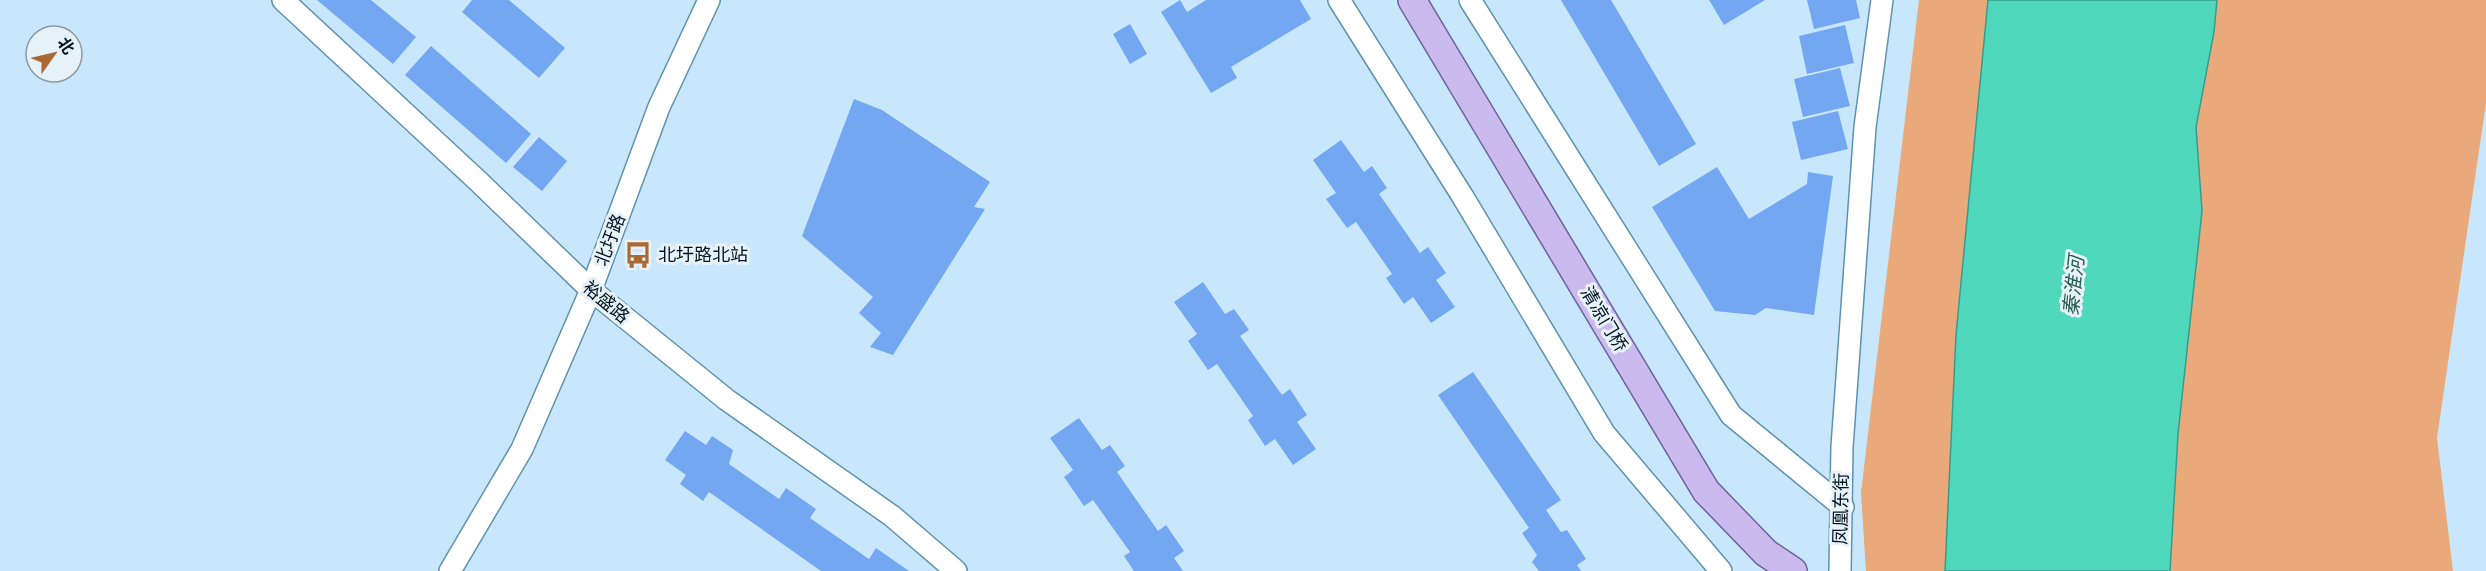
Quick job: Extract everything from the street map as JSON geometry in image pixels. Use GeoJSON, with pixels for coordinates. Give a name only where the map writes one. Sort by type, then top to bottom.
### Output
{"type":"FeatureCollection","features":[{"type":"Feature","properties":{"kind":"main road","name":"清凉门桥"},"geometry":{"type":"LineString","coordinates":[[1412,0],[1706,491],[1766,553],[1793,571]]}},
{"type":"Feature","properties":{"kind":"street","name":"裕盛路"},"geometry":{"type":"LineString","coordinates":[[283,0],[478,181],[591,291],[727,400],[892,516],[956,571]]}},
{"type":"Feature","properties":{"kind":"street","name":"北圩路"},"geometry":{"type":"LineString","coordinates":[[450,571],[522,449],[591,291],[659,107],[709,0]]}},
{"type":"Feature","properties":{"kind":"street"},"geometry":{"type":"LineString","coordinates":[[1339,0],[1463,197],[1604,433],[1721,571]]}},
{"type":"Feature","properties":{"kind":"street"},"geometry":{"type":"LineString","coordinates":[[1470,0],[1731,415],[1843,507]]}},
{"type":"Feature","properties":{"kind":"street","name":"凤凰东街"},"geometry":{"type":"LineString","coordinates":[[1840,571],[1843,507],[1842,447],[1865,127],[1882,0]]}},
{"type":"Feature","properties":{"kind":"shaded area"},"geometry":{"type":"Polygon","coordinates":[[[1919,0],[2486,0],[2486,103],[2437,438],[2453,571],[1866,571],[1861,493],[1919,0]]]}},
{"type":"Feature","properties":{"kind":"water","name":"秦淮河"},"geometry":{"type":"Polygon","coordinates":[[[1988,0],[2217,0],[2214,32],[2196,127],[2202,211],[2178,434],[2170,571],[1945,571],[1956,335],[1988,0]]]}},
{"type":"Feature","properties":{"kind":"building"},"geometry":{"type":"Polygon","coordinates":[[[317,0],[371,0],[416,37],[393,64],[317,0]]]}},
{"type":"Feature","properties":{"kind":"building"},"geometry":{"type":"Polygon","coordinates":[[[472,0],[509,0],[565,48],[539,78],[462,12],[472,0]]]}},
{"type":"Feature","properties":{"kind":"building"},"geometry":{"type":"Polygon","coordinates":[[[1180,0],[1187,12],[1206,0],[1300,0],[1311,19],[1231,67],[1237,78],[1211,93],[1161,12],[1180,0]]]}},
{"type":"Feature","properties":{"kind":"building"},"geometry":{"type":"Polygon","coordinates":[[[1561,0],[1611,0],[1696,144],[1659,166],[1561,0]]]}},
{"type":"Feature","properties":{"kind":"building"},"geometry":{"type":"Polygon","coordinates":[[[1709,0],[1765,0],[1724,25],[1709,0]]]}},
{"type":"Feature","properties":{"kind":"building"},"geometry":{"type":"Polygon","coordinates":[[[1807,0],[1856,0],[1860,18],[1814,29],[1807,0]]]}},
{"type":"Feature","properties":{"kind":"building"},"geometry":{"type":"Polygon","coordinates":[[[1130,24],[1147,54],[1130,64],[1113,34],[1130,24]]]}},
{"type":"Feature","properties":{"kind":"building"},"geometry":{"type":"Polygon","coordinates":[[[1845,25],[1854,63],[1807,74],[1799,36],[1845,25]]]}},
{"type":"Feature","properties":{"kind":"building"},"geometry":{"type":"Polygon","coordinates":[[[431,46],[531,134],[506,163],[405,75],[431,46]]]}},
{"type":"Feature","properties":{"kind":"building"},"geometry":{"type":"Polygon","coordinates":[[[1840,68],[1850,106],[1803,117],[1794,79],[1840,68]]]}},
{"type":"Feature","properties":{"kind":"building"},"geometry":{"type":"Polygon","coordinates":[[[854,99],[882,110],[990,182],[974,207],[985,209],[893,355],[870,347],[881,333],[859,313],[873,297],[802,236],[854,99]]]}},
{"type":"Feature","properties":{"kind":"building"},"geometry":{"type":"Polygon","coordinates":[[[1838,111],[1848,149],[1801,160],[1792,122],[1838,111]]]}},
{"type":"Feature","properties":{"kind":"building"},"geometry":{"type":"Polygon","coordinates":[[[539,137],[567,161],[542,191],[513,167],[539,137]]]}},
{"type":"Feature","properties":{"kind":"building"},"geometry":{"type":"Polygon","coordinates":[[[1341,140],[1364,172],[1372,166],[1387,188],[1379,194],[1420,253],[1428,247],[1446,273],[1436,280],[1455,307],[1431,323],[1413,297],[1404,304],[1386,278],[1392,274],[1356,222],[1347,228],[1326,199],[1336,193],[1313,160],[1341,140]]]}},
{"type":"Feature","properties":{"kind":"building"},"geometry":{"type":"Polygon","coordinates":[[[1717,167],[1749,219],[1807,184],[1808,172],[1833,176],[1814,315],[1766,308],[1755,315],[1715,311],[1652,207],[1717,167]]]}},
{"type":"Feature","properties":{"kind":"building"},"geometry":{"type":"Polygon","coordinates":[[[1203,282],[1225,314],[1234,309],[1249,330],[1240,336],[1282,395],[1290,389],[1307,415],[1297,422],[1316,449],[1293,465],[1275,439],[1265,446],[1248,420],[1253,416],[1217,364],[1208,370],[1188,341],[1197,334],[1174,302],[1203,282]]]}},
{"type":"Feature","properties":{"kind":"building"},"geometry":{"type":"Polygon","coordinates":[[[1473,372],[1561,500],[1546,510],[1561,532],[1567,530],[1586,559],[1577,565],[1581,571],[1539,571],[1532,562],[1537,555],[1522,533],[1529,528],[1438,395],[1473,372]]]}},
{"type":"Feature","properties":{"kind":"building"},"geometry":{"type":"Polygon","coordinates":[[[1079,418],[1102,450],[1110,445],[1125,466],[1117,472],[1158,531],[1166,525],[1184,551],[1174,558],[1183,571],[1134,571],[1124,556],[1130,552],[1093,500],[1084,506],[1064,477],[1073,470],[1050,438],[1079,418]]]}},
{"type":"Feature","properties":{"kind":"building"},"geometry":{"type":"Polygon","coordinates":[[[685,431],[706,445],[712,436],[733,450],[729,464],[779,499],[786,488],[816,509],[810,518],[869,559],[876,548],[909,571],[821,571],[709,492],[703,501],[680,484],[686,475],[665,460],[685,431]]]}},
{"type":"Feature","properties":{"kind":"place","name":"北圩路北站"},"geometry":{"type":"Point","coordinates":[638,255]}}]}
